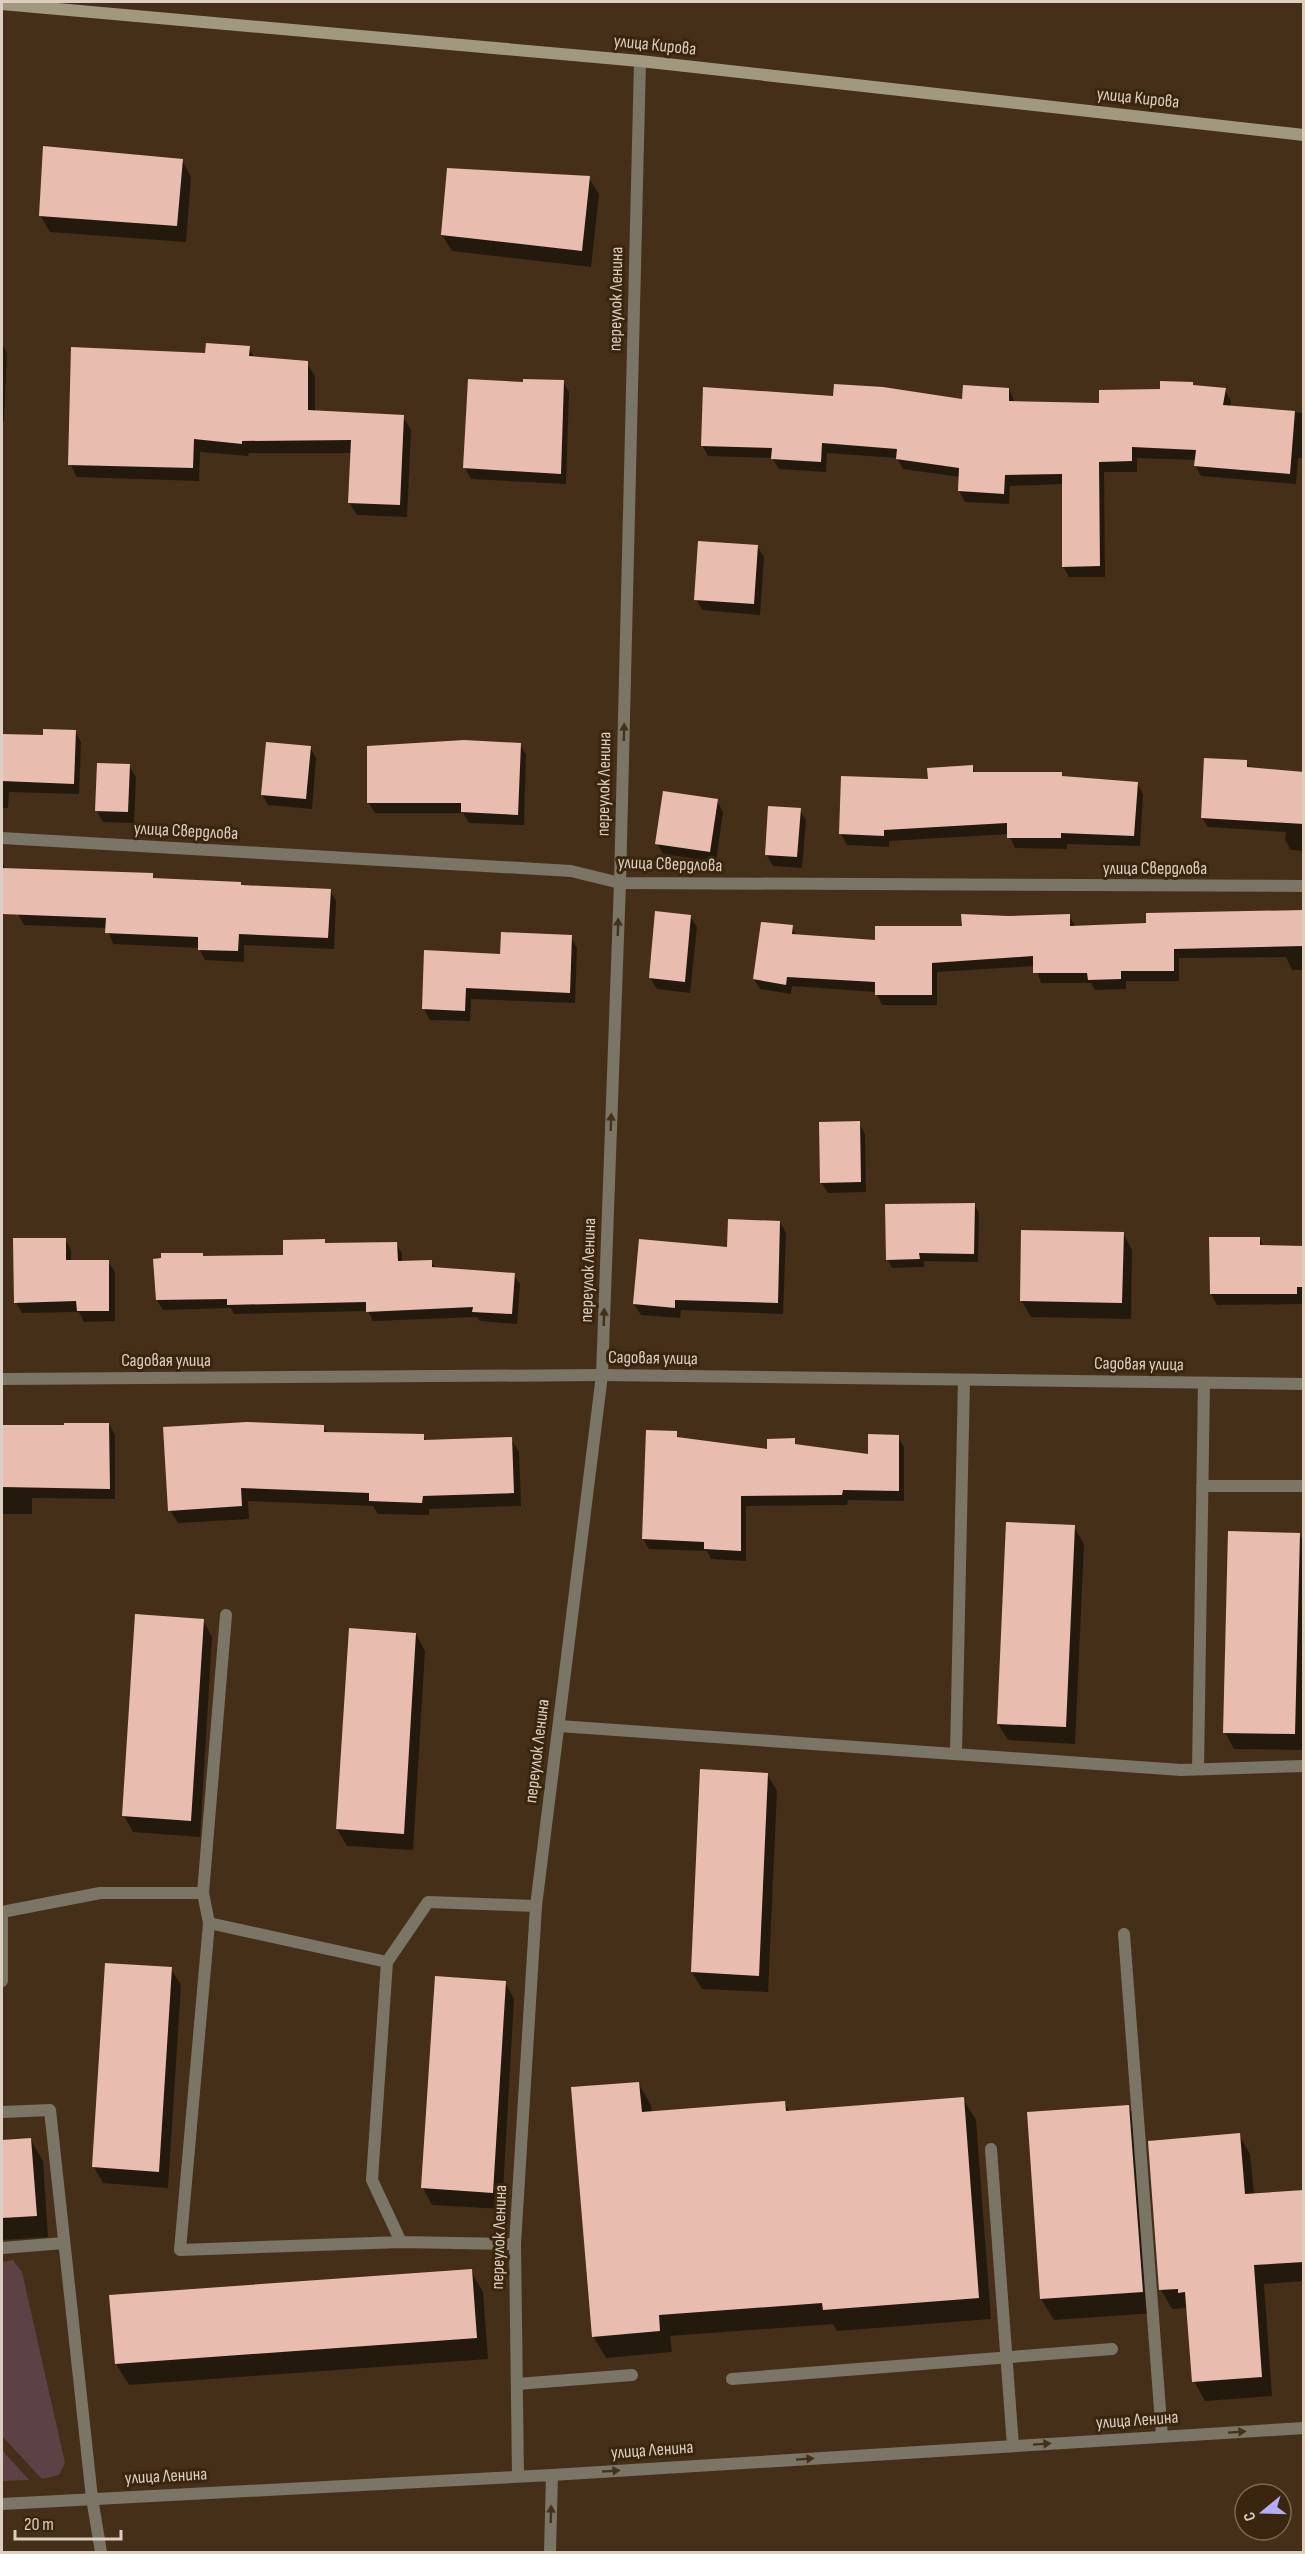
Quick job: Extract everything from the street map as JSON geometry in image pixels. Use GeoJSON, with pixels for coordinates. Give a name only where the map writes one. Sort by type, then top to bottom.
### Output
{"type":"FeatureCollection","features":[{"type":"Feature","properties":{"kind":"main road","name":"улица Кирова"},"geometry":{"type":"LineString","coordinates":[[2,4],[640,61],[1304,135]]}},
{"type":"Feature","properties":{"kind":"street","name":"переулок Ленина"},"geometry":{"type":"LineString","coordinates":[[518,2476],[515,2244],[536,1906],[602,1376],[620,884],[640,61]]}},
{"type":"Feature","properties":{"kind":"street","name":"улица Свердлова"},"geometry":{"type":"LineString","coordinates":[[2,838],[571,871],[620,884],[1304,886]]}},
{"type":"Feature","properties":{"kind":"street","name":"Садовая улица"},"geometry":{"type":"LineString","coordinates":[[2,1379],[602,1376],[1304,1384]]}},
{"type":"Feature","properties":{"kind":"street"},"geometry":{"type":"LineString","coordinates":[[956,1753],[964,1380]]}},
{"type":"Feature","properties":{"kind":"street"},"geometry":{"type":"LineString","coordinates":[[1198,1769],[1204,1383]]}},
{"type":"Feature","properties":{"kind":"street"},"geometry":{"type":"LineString","coordinates":[[1202,1486],[1304,1486]]}},
{"type":"Feature","properties":{"kind":"street"},"geometry":{"type":"LineString","coordinates":[[226,1615],[203,1893],[209,1923],[180,2250],[401,2242],[515,2244]]}},
{"type":"Feature","properties":{"kind":"street"},"geometry":{"type":"LineString","coordinates":[[559,1726],[1198,1769],[1304,1766]]}},
{"type":"Feature","properties":{"kind":"street"},"geometry":{"type":"LineString","coordinates":[[2,1981],[2,1912],[100,1893],[203,1893]]}},
{"type":"Feature","properties":{"kind":"street"},"geometry":{"type":"LineString","coordinates":[[401,2242],[372,2180],[387,1962],[429,1902],[536,1906]]}},
{"type":"Feature","properties":{"kind":"street"},"geometry":{"type":"LineString","coordinates":[[209,1923],[387,1962]]}},
{"type":"Feature","properties":{"kind":"street"},"geometry":{"type":"LineString","coordinates":[[1124,1934],[1162,2436]]}},
{"type":"Feature","properties":{"kind":"street"},"geometry":{"type":"LineString","coordinates":[[2,2112],[50,2110],[92,2498],[101,2553]]}},
{"type":"Feature","properties":{"kind":"street"},"geometry":{"type":"LineString","coordinates":[[991,2149],[1013,2446]]}},
{"type":"Feature","properties":{"kind":"street"},"geometry":{"type":"LineString","coordinates":[[2,2248],[64,2243]]}},
{"type":"Feature","properties":{"kind":"street"},"geometry":{"type":"LineString","coordinates":[[732,2379],[1112,2349]]}},
{"type":"Feature","properties":{"kind":"street"},"geometry":{"type":"LineString","coordinates":[[517,2384],[632,2375]]}},
{"type":"Feature","properties":{"kind":"street","name":"улица Ленина"},"geometry":{"type":"LineString","coordinates":[[2,2504],[552,2475],[1304,2428]]}},
{"type":"Feature","properties":{"kind":"street"},"geometry":{"type":"LineString","coordinates":[[550,2553],[552,2475]]}},
{"type":"Feature","properties":{"kind":"shaded area"},"geometry":{"type":"Polygon","coordinates":[[[13,2260],[22,2272],[65,2463],[59,2475],[42,2479],[2,2436],[2,2262],[13,2260]]]}},
{"type":"Feature","properties":{"kind":"shaded area"},"geometry":{"type":"Polygon","coordinates":[[[2,2450],[29,2480],[2,2481],[2,2450]]]}},
{"type":"Feature","properties":{"kind":"building"},"geometry":{"type":"Polygon","coordinates":[[[43,146],[183,159],[177,226],[39,216],[43,146]]]}},
{"type":"Feature","properties":{"kind":"building"},"geometry":{"type":"Polygon","coordinates":[[[447,168],[590,176],[582,251],[441,235],[447,168]]]}},
{"type":"Feature","properties":{"kind":"building"},"geometry":{"type":"Polygon","coordinates":[[[206,343],[250,346],[249,356],[308,361],[308,410],[404,415],[400,505],[348,503],[351,440],[242,441],[242,444],[194,439],[193,468],[68,465],[71,347],[205,353],[206,343]]]}},
{"type":"Feature","properties":{"kind":"building"},"geometry":{"type":"Polygon","coordinates":[[[468,379],[523,382],[523,379],[564,380],[561,474],[463,468],[468,379]]]}},
{"type":"Feature","properties":{"kind":"building"},"geometry":{"type":"Polygon","coordinates":[[[1160,381],[1193,382],[1193,385],[1226,388],[1223,405],[1295,411],[1290,474],[1194,466],[1196,450],[1132,447],[1132,461],[1099,462],[1100,566],[1062,567],[1062,474],[1005,475],[1004,494],[958,491],[959,468],[896,459],[897,449],[822,443],[821,462],[771,459],[772,448],[701,446],[703,387],[833,396],[834,384],[883,387],[962,399],[963,385],[1009,388],[1009,401],[1099,403],[1099,390],[1160,389],[1160,381]]]}},
{"type":"Feature","properties":{"kind":"building"},"geometry":{"type":"Polygon","coordinates":[[[698,541],[758,545],[754,604],[694,600],[698,541]]]}},
{"type":"Feature","properties":{"kind":"building"},"geometry":{"type":"Polygon","coordinates":[[[43,729],[76,730],[74,784],[2,781],[2,734],[43,735],[43,729]]]}},
{"type":"Feature","properties":{"kind":"building"},"geometry":{"type":"Polygon","coordinates":[[[464,740],[521,743],[518,815],[461,812],[461,803],[367,803],[367,746],[464,740]]]}},
{"type":"Feature","properties":{"kind":"building"},"geometry":{"type":"Polygon","coordinates":[[[266,742],[311,746],[306,799],[261,795],[266,742]]]}},
{"type":"Feature","properties":{"kind":"building"},"geometry":{"type":"Polygon","coordinates":[[[1204,758],[1247,760],[1247,767],[1304,772],[1304,824],[1201,818],[1204,758]]]}},
{"type":"Feature","properties":{"kind":"building"},"geometry":{"type":"Polygon","coordinates":[[[97,763],[130,764],[128,812],[95,811],[97,763]]]}},
{"type":"Feature","properties":{"kind":"building"},"geometry":{"type":"Polygon","coordinates":[[[973,765],[973,772],[1062,772],[1062,776],[1138,782],[1134,836],[1061,833],[1061,838],[1007,838],[1007,823],[884,830],[884,836],[839,834],[841,776],[928,779],[927,768],[973,765]]]}},
{"type":"Feature","properties":{"kind":"building"},"geometry":{"type":"Polygon","coordinates":[[[663,791],[718,799],[710,852],[655,844],[663,791]]]}},
{"type":"Feature","properties":{"kind":"building"},"geometry":{"type":"Polygon","coordinates":[[[768,806],[801,808],[797,857],[765,855],[768,806]]]}},
{"type":"Feature","properties":{"kind":"building"},"geometry":{"type":"Polygon","coordinates":[[[2,868],[153,873],[153,878],[331,889],[328,938],[239,934],[238,951],[198,950],[198,937],[105,933],[106,918],[2,914],[2,868]]]}},
{"type":"Feature","properties":{"kind":"building"},"geometry":{"type":"Polygon","coordinates":[[[1304,910],[1304,946],[1174,949],[1174,971],[1121,971],[1121,979],[1088,980],[1087,973],[1033,973],[1033,956],[932,963],[932,995],[875,995],[875,982],[787,977],[786,985],[753,979],[761,922],[793,925],[792,934],[875,940],[875,926],[962,926],[961,914],[1008,916],[1070,914],[1070,926],[1146,923],[1146,913],[1304,910]]]}},
{"type":"Feature","properties":{"kind":"building"},"geometry":{"type":"Polygon","coordinates":[[[655,911],[691,915],[685,982],[649,978],[655,911]]]}},
{"type":"Feature","properties":{"kind":"building"},"geometry":{"type":"Polygon","coordinates":[[[501,932],[572,935],[570,993],[466,988],[465,1011],[422,1009],[424,950],[500,954],[501,932]]]}},
{"type":"Feature","properties":{"kind":"building"},"geometry":{"type":"Polygon","coordinates":[[[860,1121],[861,1182],[820,1183],[819,1122],[860,1121]]]}},
{"type":"Feature","properties":{"kind":"building"},"geometry":{"type":"Polygon","coordinates":[[[975,1203],[974,1254],[919,1253],[920,1259],[886,1260],[885,1204],[975,1203]]]}},
{"type":"Feature","properties":{"kind":"building"},"geometry":{"type":"Polygon","coordinates":[[[728,1219],[780,1221],[778,1303],[675,1300],[675,1308],[633,1304],[639,1239],[727,1247],[728,1219]]]}},
{"type":"Feature","properties":{"kind":"building"},"geometry":{"type":"Polygon","coordinates":[[[1021,1230],[1124,1232],[1122,1303],[1020,1301],[1021,1230]]]}},
{"type":"Feature","properties":{"kind":"building"},"geometry":{"type":"Polygon","coordinates":[[[1209,1237],[1260,1237],[1260,1245],[1304,1246],[1304,1287],[1297,1287],[1297,1294],[1210,1294],[1209,1237]]]}},
{"type":"Feature","properties":{"kind":"building"},"geometry":{"type":"Polygon","coordinates":[[[13,1238],[66,1238],[66,1260],[109,1260],[109,1311],[77,1311],[76,1301],[14,1303],[13,1238]]]}},
{"type":"Feature","properties":{"kind":"building"},"geometry":{"type":"Polygon","coordinates":[[[325,1239],[325,1243],[397,1242],[398,1261],[432,1260],[432,1267],[515,1273],[512,1314],[472,1312],[473,1307],[366,1312],[366,1302],[227,1305],[227,1299],[156,1300],[153,1259],[161,1258],[161,1253],[203,1253],[203,1256],[283,1255],[283,1240],[325,1239]]]}},
{"type":"Feature","properties":{"kind":"building"},"geometry":{"type":"Polygon","coordinates":[[[247,1422],[324,1425],[324,1432],[424,1434],[424,1440],[512,1437],[514,1493],[423,1496],[422,1503],[369,1501],[369,1493],[241,1488],[242,1506],[168,1511],[163,1427],[247,1422]]]}},
{"type":"Feature","properties":{"kind":"building"},"geometry":{"type":"Polygon","coordinates":[[[64,1423],[109,1423],[110,1489],[2,1487],[2,1425],[64,1425],[64,1423]]]}},
{"type":"Feature","properties":{"kind":"building"},"geometry":{"type":"Polygon","coordinates":[[[646,1430],[677,1431],[677,1437],[767,1449],[767,1439],[795,1438],[795,1444],[868,1454],[868,1434],[899,1435],[899,1491],[843,1490],[842,1495],[741,1496],[741,1551],[704,1549],[704,1542],[642,1539],[646,1430]]]}},
{"type":"Feature","properties":{"kind":"building"},"geometry":{"type":"Polygon","coordinates":[[[1006,1522],[1075,1525],[1066,1727],[997,1724],[1006,1522]]]}},
{"type":"Feature","properties":{"kind":"building"},"geometry":{"type":"Polygon","coordinates":[[[1228,1531],[1300,1533],[1295,1734],[1223,1733],[1228,1531]]]}},
{"type":"Feature","properties":{"kind":"building"},"geometry":{"type":"Polygon","coordinates":[[[135,1614],[204,1619],[191,1821],[122,1816],[135,1614]]]}},
{"type":"Feature","properties":{"kind":"building"},"geometry":{"type":"Polygon","coordinates":[[[349,1628],[416,1633],[404,1834],[336,1829],[349,1628]]]}},
{"type":"Feature","properties":{"kind":"building"},"geometry":{"type":"Polygon","coordinates":[[[700,1769],[768,1773],[759,1976],[691,1972],[700,1769]]]}},
{"type":"Feature","properties":{"kind":"building"},"geometry":{"type":"Polygon","coordinates":[[[105,1963],[172,1967],[159,2172],[92,2167],[105,1963]]]}},
{"type":"Feature","properties":{"kind":"building"},"geometry":{"type":"Polygon","coordinates":[[[435,1976],[506,1981],[493,2193],[421,2188],[435,1976]]]}},
{"type":"Feature","properties":{"kind":"building"},"geometry":{"type":"Polygon","coordinates":[[[639,2082],[642,2112],[785,2101],[786,2111],[964,2097],[979,2298],[823,2310],[822,2303],[659,2315],[660,2331],[592,2337],[571,2087],[639,2082]]]}},
{"type":"Feature","properties":{"kind":"building"},"geometry":{"type":"Polygon","coordinates":[[[1129,2105],[1143,2292],[1040,2299],[1027,2112],[1129,2105]]]}},
{"type":"Feature","properties":{"kind":"building"},"geometry":{"type":"Polygon","coordinates":[[[1240,2133],[1245,2194],[1304,2190],[1304,2262],[1254,2265],[1262,2377],[1192,2382],[1185,2292],[1178,2293],[1178,2289],[1159,2290],[1148,2141],[1240,2133]]]}},
{"type":"Feature","properties":{"kind":"building"},"geometry":{"type":"Polygon","coordinates":[[[31,2138],[37,2216],[2,2218],[2,2140],[31,2138]]]}},
{"type":"Feature","properties":{"kind":"building"},"geometry":{"type":"Polygon","coordinates":[[[472,2269],[477,2338],[115,2364],[109,2295],[472,2269]]]}}]}
